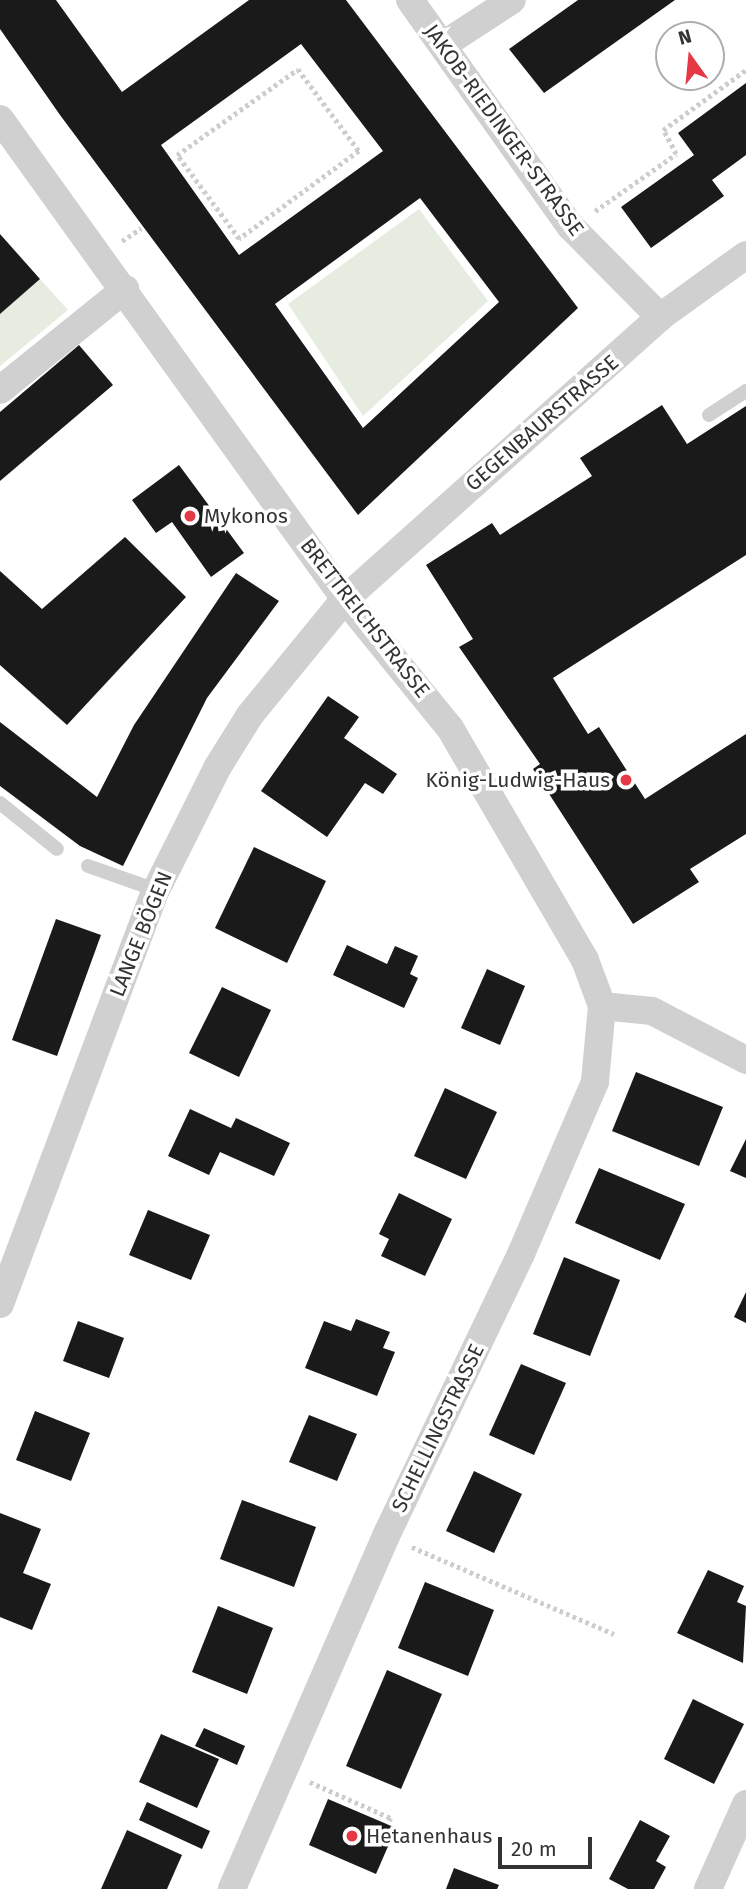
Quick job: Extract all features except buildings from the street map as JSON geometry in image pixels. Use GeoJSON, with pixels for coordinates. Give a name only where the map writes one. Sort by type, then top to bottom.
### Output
{"type":"FeatureCollection","features":[{"type":"Feature","properties":{"kind":"street","name":"JAKOB-RIEDINGER-STRASSE"},"geometry":{"type":"LineString","coordinates":[[410,0],[571,227],[660,317]]}},
{"type":"Feature","properties":{"kind":"street"},"geometry":{"type":"LineString","coordinates":[[443,45],[512,0]]}},
{"type":"Feature","properties":{"kind":"street","name":"BRETTREICHSTRASSE"},"geometry":{"type":"LineString","coordinates":[[0,119],[125,289],[345,599],[450,728],[585,960]]}},
{"type":"Feature","properties":{"kind":"street","name":"GEGENBAURSTRASSE"},"geometry":{"type":"LineString","coordinates":[[345,599],[660,317],[746,255]]}},
{"type":"Feature","properties":{"kind":"street"},"geometry":{"type":"LineString","coordinates":[[0,390],[125,289]]}},
{"type":"Feature","properties":{"kind":"street","name":"LANGE BÖGEN"},"geometry":{"type":"LineString","coordinates":[[0,1304],[156,890],[217,768],[244,726],[345,599]]}},
{"type":"Feature","properties":{"kind":"street","name":"SCHELLINGSTRASSE"},"geometry":{"type":"LineString","coordinates":[[232,1889],[386,1536],[521,1254],[595,1082],[602,1006],[585,960]]}},
{"type":"Feature","properties":{"kind":"street"},"geometry":{"type":"LineString","coordinates":[[602,1006],[652,1011],[746,1060]]}},
{"type":"Feature","properties":{"kind":"street"},"geometry":{"type":"LineString","coordinates":[[708,1889],[746,1804]]}},
{"type":"Feature","properties":{"kind":"lane"},"geometry":{"type":"LineString","coordinates":[[709,415],[746,391]]}},
{"type":"Feature","properties":{"kind":"lane"},"geometry":{"type":"LineString","coordinates":[[0,803],[57,849]]}},
{"type":"Feature","properties":{"kind":"lane"},"geometry":{"type":"LineString","coordinates":[[88,866],[156,890]]}},
{"type":"Feature","properties":{"kind":"path"},"geometry":{"type":"LineString","coordinates":[[298,69],[359,151],[239,239],[201,187],[177,155],[298,69]]}},
{"type":"Feature","properties":{"kind":"path"},"geometry":{"type":"LineString","coordinates":[[571,227],[676,154],[663,130],[746,70]]}},
{"type":"Feature","properties":{"kind":"path"},"geometry":{"type":"LineString","coordinates":[[194,191],[201,187]]}},
{"type":"Feature","properties":{"kind":"path"},"geometry":{"type":"LineString","coordinates":[[386,1536],[614,1634]]}},
{"type":"Feature","properties":{"kind":"path"},"geometry":{"type":"LineString","coordinates":[[310,1781],[391,1818],[387,1824]]}},
{"type":"Feature","properties":{"kind":"shaded area"},"geometry":{"type":"Polygon","coordinates":[[[419,209],[488,301],[363,416],[288,304],[419,209]]]}},
{"type":"Feature","properties":{"kind":"shaded area"},"geometry":{"type":"Polygon","coordinates":[[[40,279],[68,310],[0,366],[0,314],[40,279]]]}},
{"type":"Feature","properties":{"kind":"place","name":"Mykonos"},"geometry":{"type":"Point","coordinates":[190,516]}},
{"type":"Feature","properties":{"kind":"place","name":"König-Ludwig-Haus"},"geometry":{"type":"Point","coordinates":[626,780]}},
{"type":"Feature","properties":{"kind":"place","name":"Hetanenhaus"},"geometry":{"type":"Point","coordinates":[352,1836]}}]}
